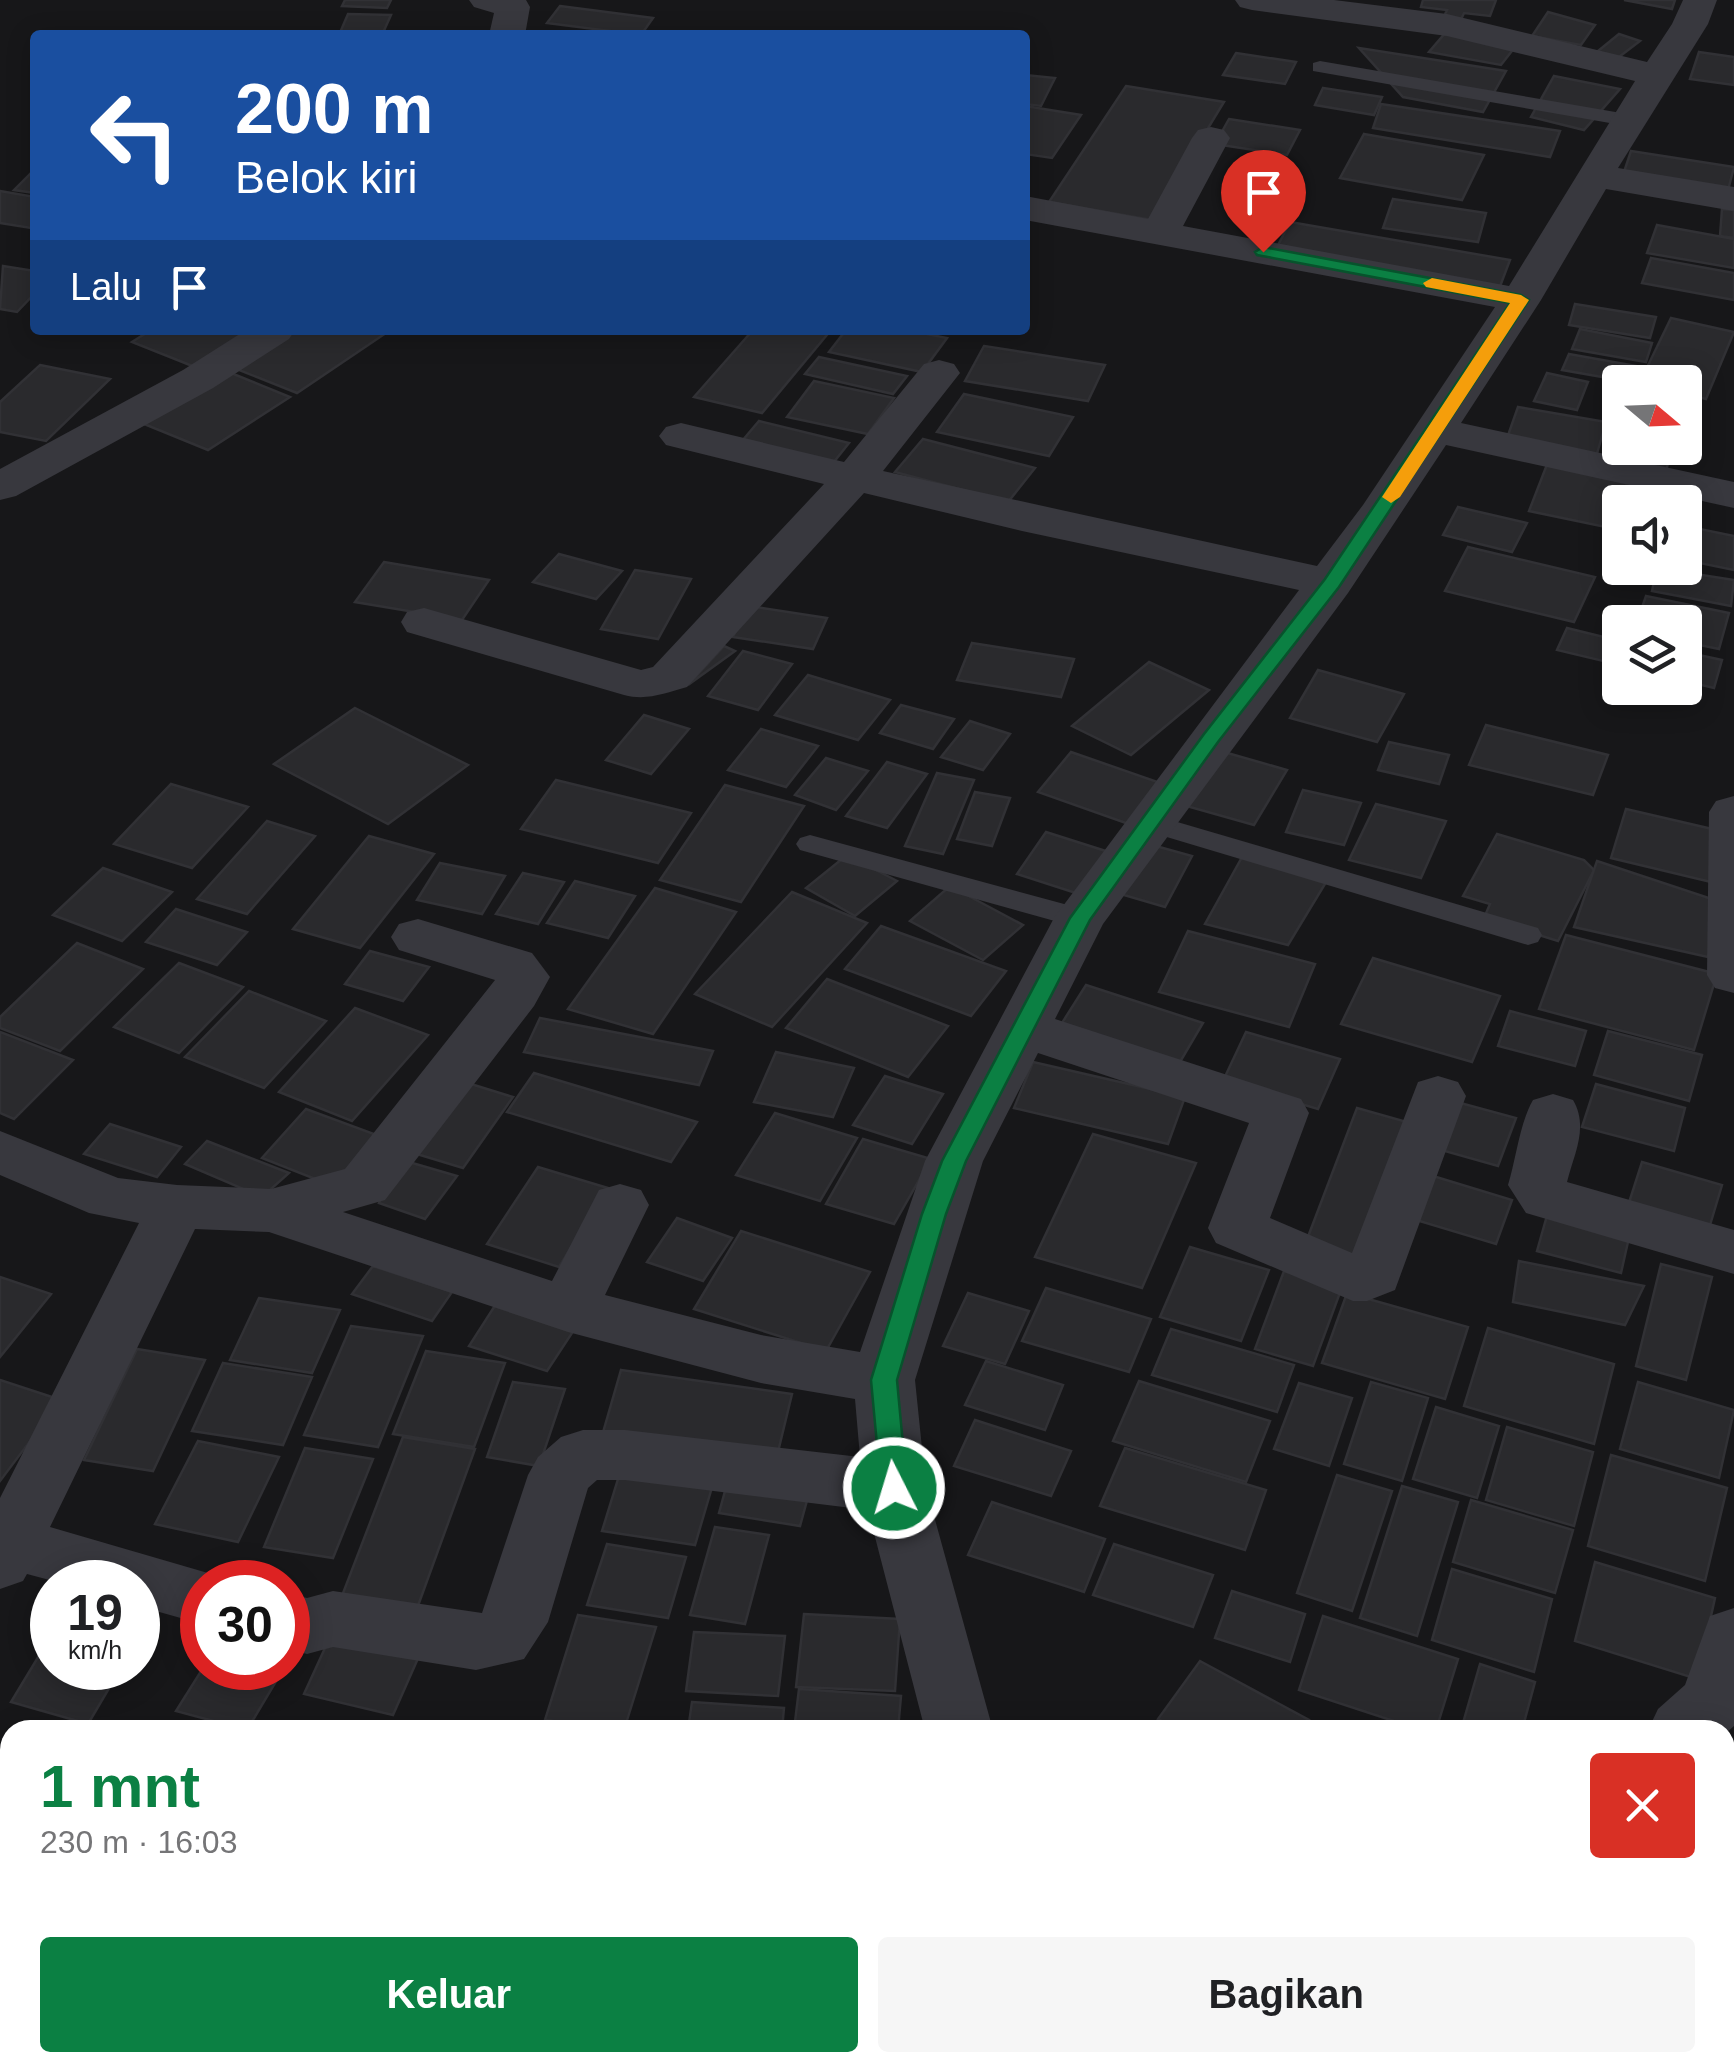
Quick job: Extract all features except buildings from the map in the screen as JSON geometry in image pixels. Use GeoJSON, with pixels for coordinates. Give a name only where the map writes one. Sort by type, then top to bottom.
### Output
{"type":"FeatureCollection","features":[{"type":"Feature","properties":{"kind":"street"},"geometry":{"type":"LineString","coordinates":[[486,0],[513,7],[508,30]]}},
{"type":"Feature","properties":{"kind":"street"},"geometry":{"type":"LineString","coordinates":[[1252,0],[1447,25],[1535,43],[1654,75]]}},
{"type":"Feature","properties":{"kind":"street"},"geometry":{"type":"LineString","coordinates":[[955,1720],[894,1488],[884,1380],[954,1161],[1080,918],[1332,583],[1521,300],[1593,174],[1703,0],[1734,5]]}},
{"type":"Feature","properties":{"kind":"street"},"geometry":{"type":"LineString","coordinates":[[1160,232],[1210,138]]}},
{"type":"Feature","properties":{"kind":"street"},"geometry":{"type":"LineString","coordinates":[[1593,174],[1734,199]]}},
{"type":"Feature","properties":{"kind":"street"},"geometry":{"type":"LineString","coordinates":[[1030,209],[1521,300]]}},
{"type":"Feature","properties":{"kind":"street"},"geometry":{"type":"LineString","coordinates":[[0,487],[198,379],[266,335]]}},
{"type":"Feature","properties":{"kind":"street"},"geometry":{"type":"LineString","coordinates":[[424,622],[641,685],[670,676],[855,477],[939,373]]}},
{"type":"Feature","properties":{"kind":"street"},"geometry":{"type":"LineString","coordinates":[[1435,430],[1734,495]]}},
{"type":"Feature","properties":{"kind":"street"},"geometry":{"type":"LineString","coordinates":[[681,436],[1022,518],[1332,583]]}},
{"type":"Feature","properties":{"kind":"street"},"geometry":{"type":"LineString","coordinates":[[1734,812],[1734,975]]}},
{"type":"Feature","properties":{"kind":"street"},"geometry":{"type":"LineString","coordinates":[[271,1211],[378,1167],[515,993],[523,976],[513,966],[418,937]]}},
{"type":"Feature","properties":{"kind":"street"},"geometry":{"type":"LineString","coordinates":[[1024,1029],[1282,1113],[1237,1228],[1353,1278],[1374,1274],[1438,1096]]}},
{"type":"Feature","properties":{"kind":"street"},"geometry":{"type":"LineString","coordinates":[[1553,1114],[1552,1136],[1537,1185],[1548,1198],[1734,1252]]}},
{"type":"Feature","properties":{"kind":"street"},"geometry":{"type":"LineString","coordinates":[[0,1152],[110,1198],[178,1208],[271,1211],[568,1310],[761,1359],[884,1380]]}},
{"type":"Feature","properties":{"kind":"street"},"geometry":{"type":"LineString","coordinates":[[568,1310],[620,1205]]}},
{"type":"Feature","properties":{"kind":"street"},"geometry":{"type":"LineString","coordinates":[[178,1208],[6,1553],[180,1592]]}},
{"type":"Feature","properties":{"kind":"street"},"geometry":{"type":"LineString","coordinates":[[310,1625],[332,1619],[476,1642],[500,1639],[515,1622],[560,1475],[583,1455],[624,1454],[894,1488]]}},
{"type":"Feature","properties":{"kind":"street"},"geometry":{"type":"LineString","coordinates":[[1693,1720],[1714,1702],[1734,1636]]}},
{"type":"Feature","properties":{"kind":"lane"},"geometry":{"type":"LineString","coordinates":[[1320,67],[1626,120]]}},
{"type":"Feature","properties":{"kind":"lane"},"geometry":{"type":"LineString","coordinates":[[1150,823],[1528,935]]}},
{"type":"Feature","properties":{"kind":"lane"},"geometry":{"type":"LineString","coordinates":[[810,844],[1080,918]]}},
{"type":"Feature","properties":{"kind":"slow traffic"},"geometry":{"type":"LineString","coordinates":[[1391,497],[1521,300],[1432,283]]}},
{"type":"Feature","properties":{"kind":"route"},"geometry":{"type":"LineString","coordinates":[[894,1488],[884,1380],[934,1214],[954,1161],[1080,918],[1211,738],[1332,583],[1521,300],[1263,252]]}}]}
